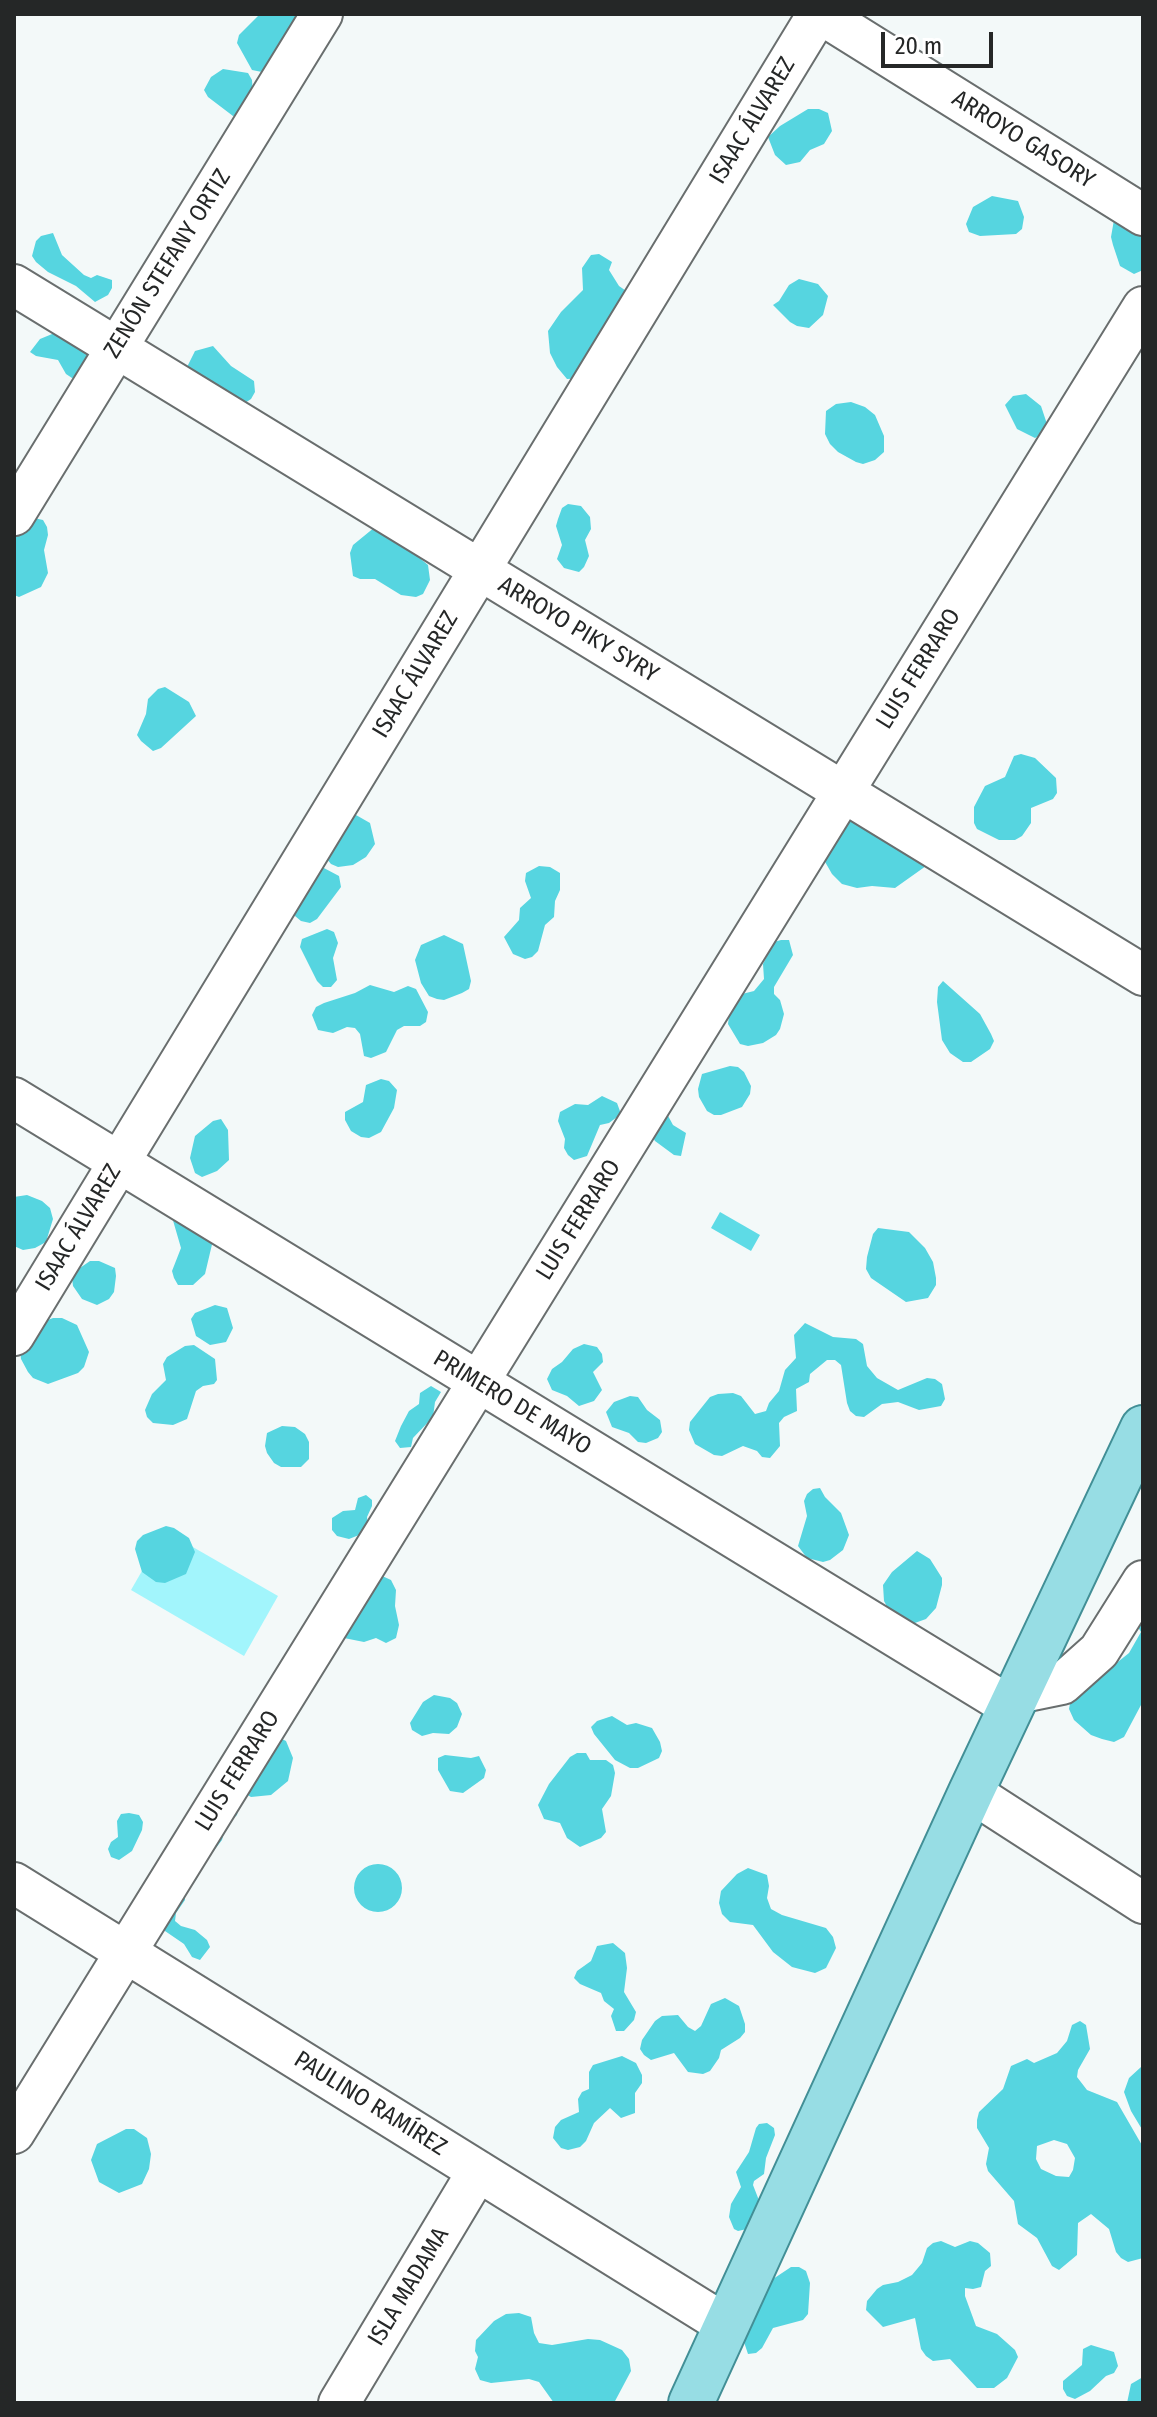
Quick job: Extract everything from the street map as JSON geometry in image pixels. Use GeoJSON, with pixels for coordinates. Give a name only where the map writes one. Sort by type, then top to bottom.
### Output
{"type":"FeatureCollection","features":[{"type":"Feature","properties":{"kind":"main road"},"geometry":{"type":"LineString","coordinates":[[691,2403],[971,1792],[1143,1428]]}},
{"type":"Feature","properties":{"kind":"street","name":"ZENÓN STEFANY ORTIZ"},"geometry":{"type":"LineString","coordinates":[[14,515],[322,14]]}},
{"type":"Feature","properties":{"kind":"street","name":"ARROYO GASORY"},"geometry":{"type":"LineString","coordinates":[[819,14],[1143,215]]}},
{"type":"Feature","properties":{"kind":"street","name":"ISAAC ÁLVAREZ"},"geometry":{"type":"LineString","coordinates":[[14,1335],[819,14]]}},
{"type":"Feature","properties":{"kind":"street","name":"ARROYO PIKY SYRY"},"geometry":{"type":"LineString","coordinates":[[14,285],[1143,975]]}},
{"type":"Feature","properties":{"kind":"street","name":"LUIS FERRARO"},"geometry":{"type":"LineString","coordinates":[[14,2133],[1143,307]]}},
{"type":"Feature","properties":{"kind":"street","name":"PRIMERO DE MAYO"},"geometry":{"type":"LineString","coordinates":[[14,1098],[479,1382],[1014,1700]]}},
{"type":"Feature","properties":{"kind":"street"},"geometry":{"type":"LineString","coordinates":[[1014,1700],[1062,1684],[1099,1651],[1143,1581]]}},
{"type":"Feature","properties":{"kind":"street"},"geometry":{"type":"LineString","coordinates":[[971,1792],[1143,1903]]}},
{"type":"Feature","properties":{"kind":"street","name":"PAULINO RAMÍREZ"},"geometry":{"type":"LineString","coordinates":[[14,1883],[726,2325]]}},
{"type":"Feature","properties":{"kind":"street","name":"ISLA MADAMA"},"geometry":{"type":"LineString","coordinates":[[339,2403],[478,2171]]}},
{"type":"Feature","properties":{"kind":"shaded area"},"geometry":{"type":"Polygon","coordinates":[[[260,14],[315,14],[267,73],[252,70],[237,43],[239,35],[260,14]]]}},
{"type":"Feature","properties":{"kind":"shaded area"},"geometry":{"type":"Polygon","coordinates":[[[223,69],[248,73],[252,80],[253,95],[241,115],[233,116],[208,97],[204,90],[211,77],[223,69]]]}},
{"type":"Feature","properties":{"kind":"shaded area"},"geometry":{"type":"Polygon","coordinates":[[[808,109],[828,113],[832,131],[824,144],[810,150],[800,162],[786,165],[775,155],[768,137],[808,109]]]}},
{"type":"Feature","properties":{"kind":"shaded area"},"geometry":{"type":"Polygon","coordinates":[[[992,196],[1018,201],[1024,217],[1022,229],[1016,234],[980,236],[969,232],[966,224],[973,207],[992,196]]]}},
{"type":"Feature","properties":{"kind":"shaded area"},"geometry":{"type":"Polygon","coordinates":[[[1115,214],[1143,218],[1143,270],[1134,274],[1120,266],[1113,245],[1111,237],[1115,214]]]}},
{"type":"Feature","properties":{"kind":"shaded area"},"geometry":{"type":"Polygon","coordinates":[[[53,233],[62,255],[84,275],[112,280],[108,295],[95,302],[76,286],[48,272],[36,262],[32,256],[36,241],[53,233]]]}},
{"type":"Feature","properties":{"kind":"shaded area"},"geometry":{"type":"Polygon","coordinates":[[[599,254],[612,262],[609,270],[619,286],[632,295],[591,378],[567,379],[550,353],[548,331],[561,312],[583,290],[582,268],[591,255],[599,254]]]}},
{"type":"Feature","properties":{"kind":"shaded area"},"geometry":{"type":"Polygon","coordinates":[[[799,279],[818,284],[828,296],[823,315],[809,328],[790,322],[773,305],[789,285],[799,279]]]}},
{"type":"Feature","properties":{"kind":"shaded area"},"geometry":{"type":"Polygon","coordinates":[[[57,332],[89,352],[91,359],[79,377],[72,378],[66,374],[58,360],[30,352],[40,339],[57,332]]]}},
{"type":"Feature","properties":{"kind":"shaded area"},"geometry":{"type":"Polygon","coordinates":[[[213,346],[231,366],[254,381],[255,392],[245,403],[188,373],[188,365],[195,351],[213,346]]]}},
{"type":"Feature","properties":{"kind":"shaded area"},"geometry":{"type":"Polygon","coordinates":[[[1026,394],[1041,406],[1047,424],[1042,434],[1035,438],[1017,429],[1005,405],[1013,396],[1026,394]]]}},
{"type":"Feature","properties":{"kind":"shaded area"},"geometry":{"type":"Polygon","coordinates":[[[851,402],[875,415],[884,436],[884,452],[875,460],[863,464],[838,452],[825,434],[826,411],[836,404],[851,402]]]}},
{"type":"Feature","properties":{"kind":"shaded area"},"geometry":{"type":"Polygon","coordinates":[[[568,504],[581,506],[590,517],[591,529],[585,540],[589,556],[579,572],[564,568],[557,559],[562,545],[556,526],[562,508],[568,504]]]}},
{"type":"Feature","properties":{"kind":"shaded area"},"geometry":{"type":"Polygon","coordinates":[[[34,518],[43,520],[47,527],[44,550],[48,573],[41,587],[19,597],[14,595],[14,526],[34,518]]]}},
{"type":"Feature","properties":{"kind":"shaded area"},"geometry":{"type":"Polygon","coordinates":[[[375,527],[398,540],[428,565],[430,580],[423,594],[416,597],[401,595],[375,579],[353,576],[350,553],[353,545],[375,527]]]}},
{"type":"Feature","properties":{"kind":"shaded area"},"geometry":{"type":"Polygon","coordinates":[[[165,687],[189,702],[196,716],[161,748],[153,751],[137,735],[146,714],[148,699],[158,689],[165,687]]]}},
{"type":"Feature","properties":{"kind":"shaded area"},"geometry":{"type":"Polygon","coordinates":[[[1021,754],[1035,758],[1056,778],[1057,793],[1053,799],[1031,808],[1031,823],[1022,836],[1015,840],[999,840],[977,829],[974,807],[985,786],[1005,777],[1014,756],[1021,754]]]}},
{"type":"Feature","properties":{"kind":"shaded area"},"geometry":{"type":"Polygon","coordinates":[[[850,810],[929,859],[926,866],[895,888],[857,888],[842,884],[824,860],[850,810]]]}},
{"type":"Feature","properties":{"kind":"shaded area"},"geometry":{"type":"Polygon","coordinates":[[[348,815],[356,815],[370,823],[375,844],[366,857],[353,865],[338,867],[326,858],[348,815]]]}},
{"type":"Feature","properties":{"kind":"shaded area"},"geometry":{"type":"Polygon","coordinates":[[[539,866],[550,867],[560,873],[560,890],[555,901],[554,917],[545,925],[538,951],[525,959],[513,954],[504,937],[519,920],[520,908],[531,898],[525,881],[526,873],[539,866]]]}},
{"type":"Feature","properties":{"kind":"shaded area"},"geometry":{"type":"Polygon","coordinates":[[[322,867],[339,876],[341,887],[317,919],[310,923],[301,921],[289,911],[322,867]]]}},
{"type":"Feature","properties":{"kind":"shaded area"},"geometry":{"type":"Polygon","coordinates":[[[327,929],[334,932],[338,943],[333,958],[337,980],[331,987],[323,987],[300,947],[302,939],[327,929]]]}},
{"type":"Feature","properties":{"kind":"shaded area"},"geometry":{"type":"Polygon","coordinates":[[[444,935],[463,944],[471,981],[469,989],[444,1000],[429,996],[421,983],[415,960],[421,945],[444,935]]]}},
{"type":"Feature","properties":{"kind":"shaded area"},"geometry":{"type":"Polygon","coordinates":[[[789,940],[793,955],[774,987],[774,994],[780,1000],[784,1014],[780,1029],[763,1043],[740,1044],[728,1024],[729,1016],[738,995],[754,991],[764,979],[763,964],[774,942],[789,940]]]}},
{"type":"Feature","properties":{"kind":"shaded area"},"geometry":{"type":"Polygon","coordinates":[[[943,981],[980,1014],[994,1041],[990,1049],[971,1062],[963,1062],[950,1053],[942,1040],[937,1002],[938,987],[943,981]]]}},
{"type":"Feature","properties":{"kind":"shaded area"},"geometry":{"type":"Polygon","coordinates":[[[370,985],[394,992],[408,986],[416,989],[428,1012],[426,1022],[397,1030],[386,1052],[371,1058],[364,1056],[360,1034],[355,1028],[347,1027],[333,1033],[318,1030],[312,1015],[316,1007],[370,985]]]}},
{"type":"Feature","properties":{"kind":"shaded area"},"geometry":{"type":"Polygon","coordinates":[[[730,1066],[744,1072],[751,1086],[750,1094],[742,1107],[714,1115],[707,1111],[699,1097],[702,1074],[730,1066]]]}},
{"type":"Feature","properties":{"kind":"shaded area"},"geometry":{"type":"Polygon","coordinates":[[[381,1079],[389,1081],[397,1090],[394,1108],[381,1132],[369,1138],[361,1137],[351,1131],[345,1120],[345,1112],[363,1102],[366,1085],[381,1079]]]}},
{"type":"Feature","properties":{"kind":"shaded area"},"geometry":{"type":"Polygon","coordinates":[[[602,1096],[617,1103],[621,1114],[609,1123],[600,1125],[587,1156],[574,1160],[564,1148],[565,1139],[558,1121],[560,1112],[575,1104],[588,1105],[602,1096]]]}},
{"type":"Feature","properties":{"kind":"shaded area"},"geometry":{"type":"Polygon","coordinates":[[[666,1112],[673,1125],[686,1133],[681,1156],[674,1155],[655,1141],[651,1134],[666,1112]]]}},
{"type":"Feature","properties":{"kind":"shaded area"},"geometry":{"type":"Polygon","coordinates":[[[221,1119],[228,1130],[229,1160],[217,1171],[202,1177],[195,1173],[190,1158],[195,1136],[213,1121],[221,1119]]]}},
{"type":"Feature","properties":{"kind":"shaded area"},"geometry":{"type":"Polygon","coordinates":[[[27,1195],[50,1208],[53,1219],[46,1242],[23,1250],[14,1246],[14,1197],[27,1195]]]}},
{"type":"Feature","properties":{"kind":"shaded area"},"geometry":{"type":"Polygon","coordinates":[[[720,1212],[760,1235],[751,1251],[711,1228],[720,1212]]]}},
{"type":"Feature","properties":{"kind":"shaded area"},"geometry":{"type":"Polygon","coordinates":[[[172,1217],[214,1236],[205,1274],[193,1285],[178,1285],[174,1278],[172,1271],[181,1248],[172,1217]]]}},
{"type":"Feature","properties":{"kind":"shaded area"},"geometry":{"type":"Polygon","coordinates":[[[878,1228],[909,1232],[925,1248],[933,1262],[936,1278],[936,1285],[928,1298],[906,1302],[871,1278],[866,1269],[867,1257],[873,1234],[878,1228]]]}},
{"type":"Feature","properties":{"kind":"shaded area"},"geometry":{"type":"Polygon","coordinates":[[[90,1261],[99,1261],[115,1268],[114,1292],[109,1299],[97,1305],[82,1299],[73,1286],[72,1278],[77,1270],[90,1261]]]}},
{"type":"Feature","properties":{"kind":"shaded area"},"geometry":{"type":"Polygon","coordinates":[[[215,1305],[227,1308],[233,1328],[226,1342],[210,1345],[196,1336],[191,1319],[195,1313],[215,1305]]]}},
{"type":"Feature","properties":{"kind":"shaded area"},"geometry":{"type":"Polygon","coordinates":[[[62,1318],[77,1325],[89,1352],[84,1367],[78,1373],[48,1384],[33,1378],[28,1372],[20,1350],[37,1324],[62,1318]]]}},
{"type":"Feature","properties":{"kind":"shaded area"},"geometry":{"type":"Polygon","coordinates":[[[805,1323],[833,1337],[856,1339],[863,1344],[867,1366],[877,1378],[898,1390],[927,1378],[935,1379],[942,1384],[945,1399],[941,1406],[919,1410],[898,1402],[882,1404],[864,1417],[856,1416],[847,1403],[841,1365],[835,1360],[827,1360],[810,1374],[809,1382],[796,1389],[797,1411],[779,1423],[780,1446],[770,1458],[743,1446],[722,1456],[714,1455],[695,1444],[689,1430],[690,1422],[710,1397],[733,1393],[741,1396],[755,1414],[766,1411],[779,1391],[785,1370],[796,1358],[794,1335],[805,1323]]]}},
{"type":"Feature","properties":{"kind":"shaded area"},"geometry":{"type":"Polygon","coordinates":[[[584,1344],[597,1347],[602,1354],[603,1362],[593,1372],[602,1390],[594,1401],[579,1406],[567,1396],[552,1390],[547,1379],[552,1369],[573,1349],[584,1344]]]}},
{"type":"Feature","properties":{"kind":"shaded area"},"geometry":{"type":"Polygon","coordinates":[[[194,1345],[215,1359],[217,1380],[196,1391],[187,1419],[173,1425],[153,1423],[145,1410],[152,1394],[166,1380],[163,1364],[167,1357],[185,1346],[194,1345]]]}},
{"type":"Feature","properties":{"kind":"shaded area"},"geometry":{"type":"Polygon","coordinates":[[[431,1386],[441,1392],[435,1402],[433,1417],[413,1438],[411,1447],[400,1448],[395,1441],[401,1426],[409,1411],[419,1404],[420,1393],[431,1386]]]}},
{"type":"Feature","properties":{"kind":"shaded area"},"geometry":{"type":"Polygon","coordinates":[[[630,1396],[638,1397],[647,1410],[660,1420],[662,1432],[658,1438],[646,1443],[638,1442],[629,1433],[612,1427],[606,1412],[614,1402],[630,1396]]]}},
{"type":"Feature","properties":{"kind":"shaded area"},"geometry":{"type":"Polygon","coordinates":[[[282,1426],[295,1427],[305,1434],[309,1442],[309,1459],[301,1467],[281,1467],[267,1453],[267,1433],[282,1426]]]}},
{"type":"Feature","properties":{"kind":"shaded area"},"geometry":{"type":"Polygon","coordinates":[[[820,1488],[841,1513],[849,1535],[843,1550],[823,1562],[807,1558],[798,1546],[807,1516],[804,1501],[813,1489],[820,1488]]]}},
{"type":"Feature","properties":{"kind":"shaded area"},"geometry":{"type":"Polygon","coordinates":[[[366,1495],[372,1500],[372,1506],[364,1533],[349,1539],[337,1536],[332,1530],[332,1518],[343,1511],[355,1510],[358,1498],[366,1495]]]}},
{"type":"Feature","properties":{"kind":"shaded area"},"geometry":{"type":"Polygon","coordinates":[[[166,1526],[189,1538],[195,1552],[186,1574],[165,1583],[156,1582],[142,1572],[135,1549],[143,1535],[166,1526]]]}},
{"type":"Feature","properties":{"kind":"shaded area"},"geometry":{"type":"Polygon","coordinates":[[[165,1531],[278,1596],[244,1656],[131,1590],[165,1531]]]}},
{"type":"Feature","properties":{"kind":"shaded area"},"geometry":{"type":"Polygon","coordinates":[[[917,1551],[930,1559],[942,1578],[942,1585],[936,1608],[926,1619],[912,1624],[891,1614],[884,1601],[883,1585],[892,1572],[917,1551]]]}},
{"type":"Feature","properties":{"kind":"shaded area"},"geometry":{"type":"Polygon","coordinates":[[[380,1575],[391,1580],[396,1590],[399,1625],[396,1638],[386,1643],[376,1638],[364,1642],[344,1638],[341,1635],[380,1575]]]}},
{"type":"Feature","properties":{"kind":"shaded area"},"geometry":{"type":"Polygon","coordinates":[[[1143,1586],[1141,1705],[1124,1737],[1114,1742],[1091,1735],[1074,1720],[1069,1709],[1071,1698],[1077,1687],[1109,1669],[1129,1653],[1141,1632],[1135,1622],[1143,1586]]]}},
{"type":"Feature","properties":{"kind":"shaded area"},"geometry":{"type":"Polygon","coordinates":[[[434,1695],[450,1698],[457,1703],[462,1714],[457,1727],[449,1734],[422,1736],[412,1730],[410,1723],[423,1702],[434,1695]]]}},
{"type":"Feature","properties":{"kind":"shaded area"},"geometry":{"type":"Polygon","coordinates":[[[612,1716],[627,1725],[636,1723],[652,1728],[660,1742],[662,1751],[659,1758],[638,1768],[630,1768],[615,1760],[591,1727],[597,1721],[612,1716]]]}},
{"type":"Feature","properties":{"kind":"shaded area"},"geometry":{"type":"Polygon","coordinates":[[[278,1737],[286,1741],[293,1758],[288,1781],[271,1795],[251,1797],[244,1793],[278,1737]]]}},
{"type":"Feature","properties":{"kind":"shaded area"},"geometry":{"type":"Polygon","coordinates":[[[586,1753],[590,1760],[606,1760],[613,1765],[615,1773],[611,1796],[602,1809],[606,1832],[601,1838],[580,1847],[567,1838],[560,1823],[544,1819],[538,1805],[549,1784],[570,1757],[586,1753]]]}},
{"type":"Feature","properties":{"kind":"shaded area"},"geometry":{"type":"Polygon","coordinates":[[[445,1755],[479,1756],[486,1770],[484,1778],[463,1793],[450,1791],[438,1770],[438,1758],[445,1755]]]}},
{"type":"Feature","properties":{"kind":"shaded area"},"geometry":{"type":"Polygon","coordinates":[[[240,1800],[237,1815],[226,1825],[222,1840],[185,1892],[185,1900],[176,1913],[175,1921],[195,1930],[207,1940],[210,1947],[200,1960],[192,1957],[184,1944],[165,1931],[161,1924],[240,1800]]]}},
{"type":"Feature","properties":{"kind":"shaded area"},"geometry":{"type":"Polygon","coordinates":[[[121,1814],[139,1815],[143,1822],[142,1830],[132,1851],[119,1860],[111,1857],[108,1849],[118,1837],[117,1821],[121,1814]]]}},
{"type":"Feature","properties":{"kind":"shaded area"},"geometry":{"type":"Polygon","coordinates":[[[378,1864],[395,1871],[402,1888],[395,1905],[378,1912],[361,1905],[354,1888],[361,1871],[378,1864]]]}},
{"type":"Feature","properties":{"kind":"shaded area"},"geometry":{"type":"Polygon","coordinates":[[[748,1868],[767,1875],[767,1898],[771,1909],[826,1928],[836,1948],[826,1968],[815,1973],[792,1967],[773,1952],[753,1925],[730,1922],[722,1914],[719,1903],[721,1891],[737,1874],[748,1868]]]}},
{"type":"Feature","properties":{"kind":"shaded area"},"geometry":{"type":"Polygon","coordinates":[[[613,1943],[625,1953],[624,1992],[636,2012],[634,2020],[624,2031],[616,2031],[611,2016],[614,2009],[604,2001],[601,1993],[574,1978],[577,1971],[591,1961],[597,1946],[613,1943]]]}},
{"type":"Feature","properties":{"kind":"shaded area"},"geometry":{"type":"Polygon","coordinates":[[[725,1998],[739,2006],[745,2032],[721,2050],[710,2071],[703,2074],[688,2072],[674,2053],[651,2060],[640,2049],[642,2040],[662,2016],[678,2015],[695,2031],[701,2026],[711,2004],[725,1998]]]}},
{"type":"Feature","properties":{"kind":"shaded area"},"geometry":{"type":"Polygon","coordinates":[[[1080,2021],[1086,2025],[1090,2049],[1077,2077],[1087,2090],[1117,2102],[1143,2147],[1143,2258],[1128,2262],[1121,2258],[1109,2229],[1091,2214],[1078,2223],[1077,2255],[1059,2270],[1052,2266],[1037,2238],[1018,2224],[1014,2201],[988,2171],[989,2148],[977,2128],[977,2120],[979,2112],[1003,2089],[1011,2066],[1027,2059],[1034,2063],[1057,2053],[1067,2041],[1072,2025],[1080,2021]],[[1054,2140],[1037,2146],[1036,2159],[1041,2169],[1056,2176],[1069,2177],[1075,2158],[1067,2144],[1054,2140]]]}},
{"type":"Feature","properties":{"kind":"shaded area"},"geometry":{"type":"Polygon","coordinates":[[[622,2056],[636,2063],[642,2075],[642,2083],[635,2093],[635,2113],[621,2118],[610,2108],[594,2123],[580,2147],[561,2148],[553,2138],[555,2127],[561,2120],[579,2112],[578,2099],[582,2092],[589,2089],[589,2072],[593,2065],[622,2056]]]}},
{"type":"Feature","properties":{"kind":"shaded area"},"geometry":{"type":"Polygon","coordinates":[[[1141,2067],[1143,2131],[1124,2092],[1129,2078],[1141,2067]]]}},
{"type":"Feature","properties":{"kind":"shaded area"},"geometry":{"type":"Polygon","coordinates":[[[767,2123],[774,2128],[775,2135],[766,2158],[764,2174],[753,2185],[760,2203],[747,2229],[738,2231],[729,2217],[731,2204],[741,2187],[736,2172],[749,2152],[756,2128],[759,2124],[767,2123]]]}},
{"type":"Feature","properties":{"kind":"shaded area"},"geometry":{"type":"Polygon","coordinates":[[[126,2129],[134,2129],[147,2138],[151,2154],[142,2184],[119,2193],[99,2182],[91,2160],[97,2144],[126,2129]]]}},
{"type":"Feature","properties":{"kind":"shaded area"},"geometry":{"type":"Polygon","coordinates":[[[941,2241],[955,2247],[970,2241],[978,2243],[990,2253],[991,2266],[985,2271],[981,2287],[965,2288],[965,2296],[976,2326],[997,2334],[1015,2350],[1018,2357],[1007,2378],[994,2388],[977,2388],[950,2359],[933,2361],[926,2356],[921,2349],[915,2318],[883,2327],[866,2310],[867,2301],[877,2289],[912,2275],[922,2263],[927,2248],[941,2241]]]}},
{"type":"Feature","properties":{"kind":"shaded area"},"geometry":{"type":"Polygon","coordinates":[[[791,2267],[806,2271],[810,2283],[808,2314],[803,2320],[773,2328],[762,2348],[748,2354],[743,2339],[770,2281],[791,2267]]]}},
{"type":"Feature","properties":{"kind":"shaded area"},"geometry":{"type":"Polygon","coordinates":[[[519,2313],[531,2317],[539,2343],[552,2345],[600,2340],[622,2350],[629,2359],[631,2371],[614,2403],[554,2403],[539,2382],[529,2379],[491,2383],[480,2380],[475,2369],[478,2357],[476,2340],[494,2321],[506,2314],[519,2313]]]}},
{"type":"Feature","properties":{"kind":"shaded area"},"geometry":{"type":"Polygon","coordinates":[[[1091,2345],[1114,2352],[1118,2366],[1114,2373],[1090,2391],[1075,2399],[1067,2396],[1063,2381],[1082,2365],[1083,2349],[1091,2345]]]}},
{"type":"Feature","properties":{"kind":"shaded area"},"geometry":{"type":"Polygon","coordinates":[[[1143,2377],[1143,2403],[1127,2403],[1131,2384],[1143,2377]]]}}]}
